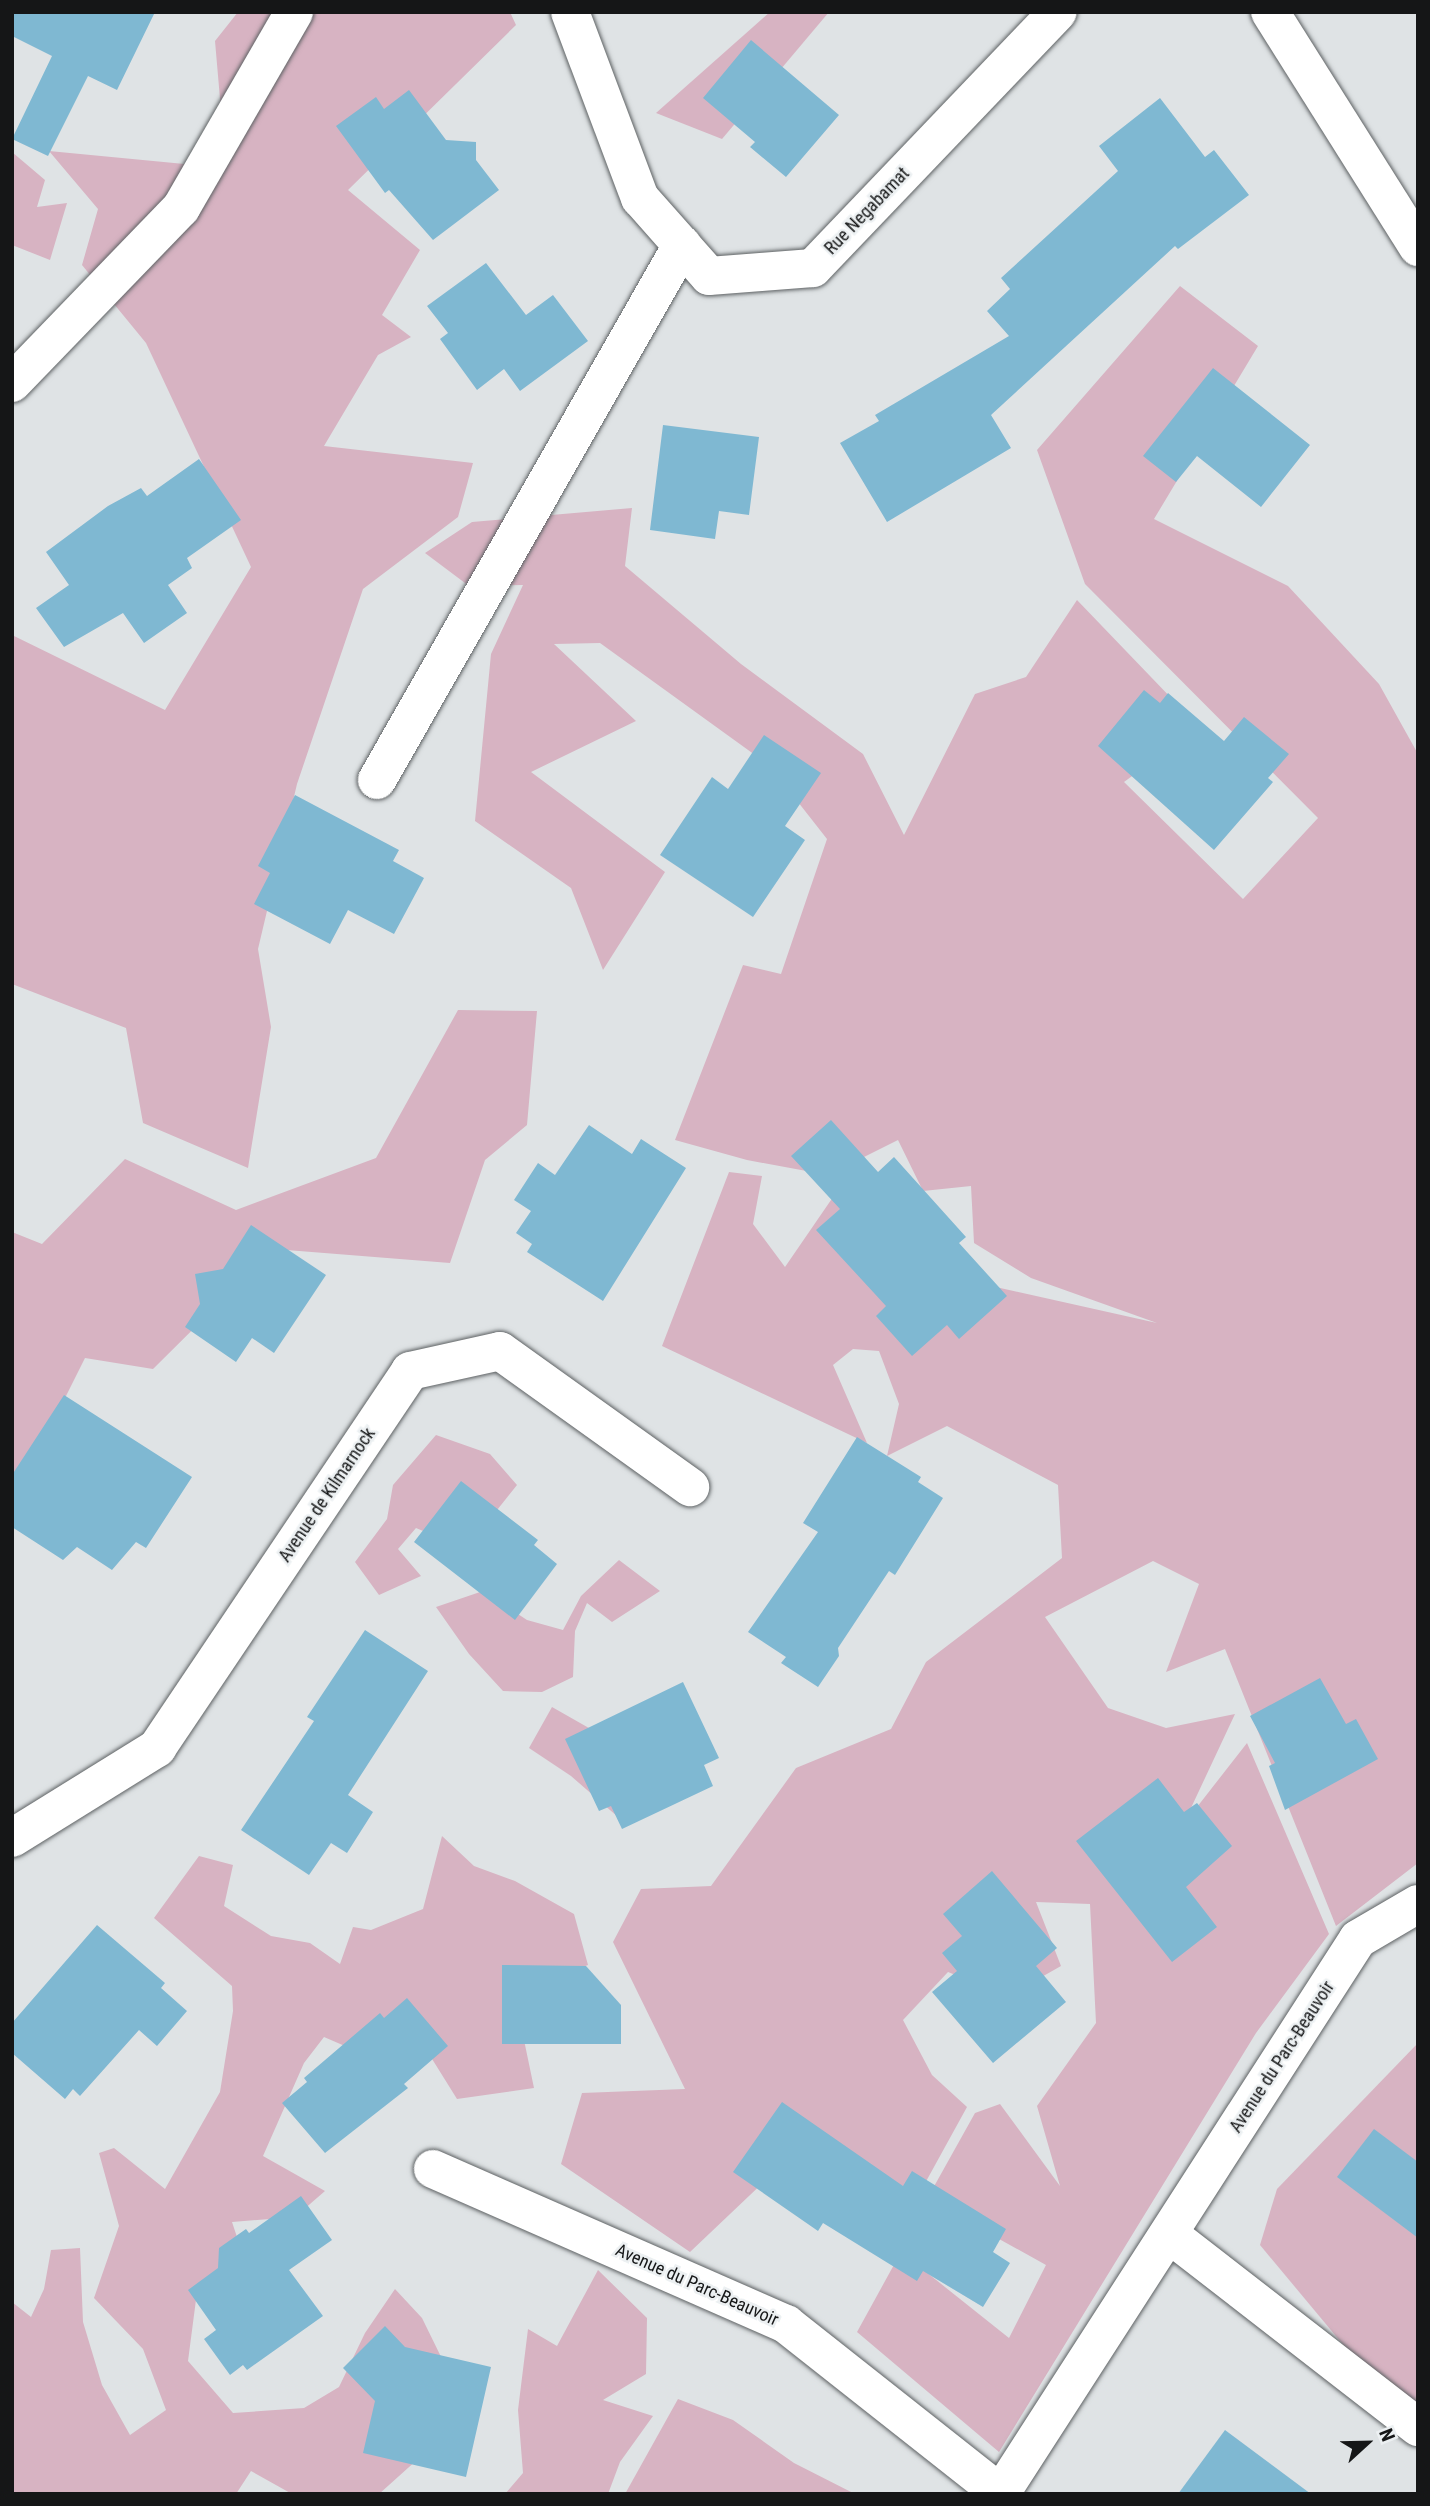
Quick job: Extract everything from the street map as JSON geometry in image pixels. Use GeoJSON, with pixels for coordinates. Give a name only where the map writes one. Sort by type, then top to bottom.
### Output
{"type":"FeatureCollection","features":[{"type":"Feature","properties":{"kind":"street"},"geometry":{"type":"LineString","coordinates":[[12,383],[181,208],[294,12]]}},
{"type":"Feature","properties":{"kind":"street","name":"Rue Negabamat"},"geometry":{"type":"LineString","coordinates":[[570,12],[640,198],[709,276],[813,268],[1058,12]]}},
{"type":"Feature","properties":{"kind":"street"},"geometry":{"type":"LineString","coordinates":[[1270,12],[1418,247]]}},
{"type":"Feature","properties":{"kind":"street"},"geometry":{"type":"LineString","coordinates":[[377,780],[682,245]]}},
{"type":"Feature","properties":{"kind":"street","name":"Avenue de Kilmarnock"},"geometry":{"type":"LineString","coordinates":[[12,1838],[157,1748],[410,1371],[500,1351],[690,1487]]}},
{"type":"Feature","properties":{"kind":"street","name":"Avenue du Parc-Beauvoir"},"geometry":{"type":"LineString","coordinates":[[433,2169],[786,2324],[1001,2494],[1358,1938],[1418,1905]]}},
{"type":"Feature","properties":{"kind":"street"},"geometry":{"type":"LineString","coordinates":[[1170,2234],[1418,2427]]}},
{"type":"Feature","properties":{"kind":"shaded area"},"geometry":{"type":"Polygon","coordinates":[[[238,12],[510,12],[516,25],[348,190],[420,250],[382,315],[411,337],[378,355],[324,446],[473,463],[458,517],[363,589],[297,784],[258,949],[271,1027],[248,1168],[143,1123],[126,1028],[12,984],[12,635],[165,710],[251,567],[146,343],[82,265],[98,209],[49,151],[226,168],[215,41],[238,12]]]}},
{"type":"Feature","properties":{"kind":"shaded area"},"geometry":{"type":"Polygon","coordinates":[[[770,12],[829,12],[722,139],[656,113],[770,12]]]}},
{"type":"Feature","properties":{"kind":"shaded area"},"geometry":{"type":"Polygon","coordinates":[[[12,152],[45,180],[37,207],[67,203],[50,260],[12,245],[12,152]]]}},
{"type":"Feature","properties":{"kind":"shaded area"},"geometry":{"type":"Polygon","coordinates":[[[1180,286],[1258,346],[1154,519],[1288,586],[1379,684],[1418,754],[1418,1863],[1336,1926],[1225,1649],[1166,1672],[1199,1584],[1153,1561],[1045,1617],[1108,1708],[1166,1728],[1235,1714],[1183,1825],[1247,1743],[1329,1934],[1256,2033],[999,2452],[857,2332],[901,2252],[1009,2338],[1046,2265],[927,2199],[975,2113],[1000,2104],[1060,2186],[1037,2106],[1096,2023],[1090,1904],[1036,1902],[1061,1966],[1008,1996],[948,1972],[903,2020],[932,2075],[967,2107],[918,2196],[787,2160],[690,2252],[561,2164],[582,2093],[685,2089],[613,1942],[641,1889],[711,1886],[796,1768],[891,1729],[926,1662],[1062,1558],[1058,1485],[947,1426],[887,1456],[899,1404],[879,1351],[853,1349],[833,1365],[867,1443],[662,1346],[729,1172],[762,1176],[753,1224],[785,1267],[842,1184],[956,1278],[1157,1323],[1031,1278],[974,1243],[971,1186],[923,1191],[898,1140],[828,1175],[747,1160],[675,1140],[743,965],[781,974],[827,839],[769,765],[600,643],[554,644],[636,721],[531,772],[665,872],[603,970],[571,888],[475,821],[491,654],[523,585],[469,586],[425,553],[472,522],[632,508],[625,566],[741,664],[863,754],[904,835],[975,694],[1026,677],[1077,600],[1199,727],[1124,782],[1243,899],[1318,818],[1085,584],[1037,450],[1180,286]]]}},
{"type":"Feature","properties":{"kind":"shaded area"},"geometry":{"type":"Polygon","coordinates":[[[458,1010],[537,1011],[527,1125],[485,1160],[450,1263],[274,1249],[153,1369],[85,1358],[12,1504],[12,1232],[42,1244],[125,1159],[236,1210],[376,1158],[458,1010]]]}},
{"type":"Feature","properties":{"kind":"shaded area"},"geometry":{"type":"Polygon","coordinates":[[[436,1435],[490,1454],[517,1485],[466,1549],[416,1528],[398,1549],[421,1576],[379,1595],[355,1562],[387,1519],[393,1485],[436,1435]]]}},
{"type":"Feature","properties":{"kind":"shaded area"},"geometry":{"type":"Polygon","coordinates":[[[619,1560],[660,1591],[612,1622],[587,1603],[575,1631],[573,1677],[542,1692],[503,1691],[469,1654],[436,1607],[483,1591],[527,1620],[563,1630],[581,1596],[619,1560]]]}},
{"type":"Feature","properties":{"kind":"shaded area"},"geometry":{"type":"Polygon","coordinates":[[[552,1707],[610,1740],[618,1817],[571,1776],[529,1748],[552,1707]]]}},
{"type":"Feature","properties":{"kind":"shaded area"},"geometry":{"type":"Polygon","coordinates":[[[442,1836],[474,1866],[515,1881],[574,1914],[588,1965],[543,1982],[524,2040],[534,2088],[457,2099],[419,2038],[375,2059],[324,2037],[304,2063],[263,2156],[325,2191],[295,2217],[232,2222],[248,2270],[197,2292],[188,2361],[233,2413],[304,2408],[339,2387],[365,2333],[395,2289],[422,2318],[446,2367],[428,2450],[379,2494],[292,2494],[251,2471],[236,2494],[12,2494],[12,2302],[31,2317],[44,2289],[51,2250],[80,2248],[83,2322],[102,2385],[130,2435],[166,2410],[143,2349],[94,2298],[119,2226],[99,2153],[114,2148],[165,2189],[220,2092],[233,2011],[232,1986],[154,1918],[199,1856],[233,1865],[224,1906],[271,1936],[310,1943],[340,1964],[353,1927],[371,1930],[423,1909],[442,1836]]]}},
{"type":"Feature","properties":{"kind":"shaded area"},"geometry":{"type":"Polygon","coordinates":[[[1418,2043],[1418,2404],[1355,2359],[1260,2245],[1277,2189],[1418,2043]]]}},
{"type":"Feature","properties":{"kind":"shaded area"},"geometry":{"type":"Polygon","coordinates":[[[598,2270],[647,2318],[646,2374],[603,2400],[653,2416],[620,2462],[608,2494],[505,2494],[523,2473],[518,2410],[528,2329],[557,2346],[598,2270]]]}},
{"type":"Feature","properties":{"kind":"shaded area"},"geometry":{"type":"Polygon","coordinates":[[[678,2399],[733,2420],[794,2463],[855,2494],[625,2494],[678,2399]]]}},
{"type":"Feature","properties":{"kind":"building"},"geometry":{"type":"Polygon","coordinates":[[[12,12],[155,12],[117,90],[88,76],[48,156],[12,139],[52,56],[12,36],[12,12]]]}},
{"type":"Feature","properties":{"kind":"building"},"geometry":{"type":"Polygon","coordinates":[[[751,40],[839,115],[786,177],[750,147],[755,142],[703,98],[751,40]]]}},
{"type":"Feature","properties":{"kind":"building"},"geometry":{"type":"Polygon","coordinates":[[[409,90],[446,140],[476,142],[476,160],[499,190],[433,240],[389,190],[385,193],[336,126],[376,97],[384,109],[409,90]]]}},
{"type":"Feature","properties":{"kind":"building"},"geometry":{"type":"Polygon","coordinates":[[[1160,98],[1205,157],[1214,150],[1249,195],[1178,249],[1175,246],[991,415],[1011,448],[887,522],[840,443],[879,421],[875,415],[1009,336],[987,311],[1010,289],[1001,278],[1118,171],[1099,146],[1160,98]]]}},
{"type":"Feature","properties":{"kind":"building"},"geometry":{"type":"Polygon","coordinates":[[[486,263],[526,315],[553,295],[588,341],[520,391],[504,369],[477,390],[440,339],[448,333],[427,306],[486,263]]]}},
{"type":"Feature","properties":{"kind":"building"},"geometry":{"type":"Polygon","coordinates":[[[1213,368],[1310,445],[1261,507],[1197,456],[1176,482],[1143,456],[1213,368]]]}},
{"type":"Feature","properties":{"kind":"building"},"geometry":{"type":"Polygon","coordinates":[[[663,425],[759,437],[749,515],[719,511],[715,539],[650,530],[663,425]]]}},
{"type":"Feature","properties":{"kind":"building"},"geometry":{"type":"Polygon","coordinates":[[[199,459],[241,520],[187,558],[192,568],[168,585],[187,613],[144,643],[123,613],[64,647],[36,608],[69,585],[46,552],[108,506],[141,488],[147,496],[199,459]]]}},
{"type":"Feature","properties":{"kind":"building"},"geometry":{"type":"Polygon","coordinates":[[[1144,690],[1160,703],[1168,693],[1224,741],[1244,717],[1289,754],[1268,778],[1273,782],[1214,850],[1098,746],[1144,690]]]}},
{"type":"Feature","properties":{"kind":"building"},"geometry":{"type":"Polygon","coordinates":[[[764,735],[821,773],[785,826],[805,840],[753,917],[660,855],[712,777],[728,789],[764,735]]]}},
{"type":"Feature","properties":{"kind":"building"},"geometry":{"type":"Polygon","coordinates":[[[295,795],[399,850],[393,861],[424,878],[394,934],[348,910],[330,944],[254,904],[270,873],[258,866],[295,795]]]}},
{"type":"Feature","properties":{"kind":"building"},"geometry":{"type":"Polygon","coordinates":[[[831,1120],[878,1172],[894,1157],[966,1237],[959,1243],[1007,1296],[959,1339],[947,1325],[912,1356],[876,1316],[886,1306],[816,1230],[840,1209],[791,1156],[831,1120]]]}},
{"type":"Feature","properties":{"kind":"building"},"geometry":{"type":"Polygon","coordinates":[[[589,1125],[632,1154],[641,1139],[686,1168],[603,1301],[527,1252],[532,1244],[516,1233],[531,1211],[514,1200],[538,1163],[555,1175],[589,1125]]]}},
{"type":"Feature","properties":{"kind":"building"},"geometry":{"type":"Polygon","coordinates":[[[251,1225],[326,1275],[274,1353],[252,1338],[236,1362],[185,1327],[200,1304],[195,1274],[223,1269],[251,1225]]]}},
{"type":"Feature","properties":{"kind":"building"},"geometry":{"type":"Polygon","coordinates":[[[64,1395],[192,1477],[146,1548],[136,1542],[112,1570],[77,1547],[63,1560],[12,1527],[12,1475],[64,1395]]]}},
{"type":"Feature","properties":{"kind":"building"},"geometry":{"type":"Polygon","coordinates":[[[857,1437],[921,1477],[918,1482],[943,1498],[895,1575],[889,1571],[838,1648],[839,1656],[818,1687],[781,1663],[786,1657],[748,1632],[818,1532],[803,1523],[857,1437]]]}},
{"type":"Feature","properties":{"kind":"building"},"geometry":{"type":"Polygon","coordinates":[[[461,1481],[538,1540],[534,1545],[557,1564],[515,1620],[414,1542],[461,1481]]]}},
{"type":"Feature","properties":{"kind":"building"},"geometry":{"type":"Polygon","coordinates":[[[365,1630],[428,1671],[348,1795],[373,1812],[347,1853],[331,1843],[309,1875],[241,1830],[314,1721],[307,1717],[365,1630]]]}},
{"type":"Feature","properties":{"kind":"building"},"geometry":{"type":"Polygon","coordinates":[[[1320,1678],[1346,1724],[1356,1719],[1378,1759],[1285,1810],[1269,1766],[1275,1763],[1250,1716],[1320,1678]]]}},
{"type":"Feature","properties":{"kind":"building"},"geometry":{"type":"Polygon","coordinates":[[[683,1682],[719,1758],[704,1765],[713,1786],[622,1829],[611,1806],[599,1811],[565,1739],[683,1682]]]}},
{"type":"Feature","properties":{"kind":"building"},"geometry":{"type":"Polygon","coordinates":[[[1158,1778],[1184,1812],[1197,1803],[1232,1846],[1186,1887],[1217,1927],[1172,1962],[1076,1841],[1158,1778]]]}},
{"type":"Feature","properties":{"kind":"building"},"geometry":{"type":"Polygon","coordinates":[[[992,1871],[1057,1948],[1036,1966],[1066,2002],[993,2063],[932,1992],[957,1971],[942,1953],[962,1936],[943,1914],[992,1871]]]}},
{"type":"Feature","properties":{"kind":"building"},"geometry":{"type":"Polygon","coordinates":[[[97,1925],[165,1983],[161,1988],[187,2011],[157,2046],[139,2030],[80,2096],[73,2089],[65,2099],[12,2053],[12,2023],[97,1925]]]}},
{"type":"Feature","properties":{"kind":"building"},"geometry":{"type":"Polygon","coordinates":[[[502,1965],[586,1966],[621,2005],[621,2044],[502,2044],[502,1965]]]}},
{"type":"Feature","properties":{"kind":"building"},"geometry":{"type":"Polygon","coordinates":[[[407,1998],[448,2046],[404,2084],[408,2088],[325,2153],[282,2103],[307,2082],[304,2078],[380,2013],[384,2018],[407,1998]]]}},
{"type":"Feature","properties":{"kind":"building"},"geometry":{"type":"Polygon","coordinates":[[[782,2102],[903,2186],[912,2171],[1006,2229],[993,2252],[1010,2263],[983,2307],[923,2271],[917,2281],[823,2223],[818,2231],[733,2172],[782,2102]]]}},
{"type":"Feature","properties":{"kind":"building"},"geometry":{"type":"Polygon","coordinates":[[[1374,2129],[1418,2162],[1418,2238],[1337,2177],[1374,2129]]]}},
{"type":"Feature","properties":{"kind":"building"},"geometry":{"type":"Polygon","coordinates":[[[301,2196],[332,2240],[289,2270],[323,2316],[247,2370],[243,2365],[230,2375],[204,2339],[216,2330],[188,2290],[218,2268],[219,2248],[246,2229],[249,2233],[301,2196]]]}},
{"type":"Feature","properties":{"kind":"building"},"geometry":{"type":"Polygon","coordinates":[[[385,2326],[405,2347],[491,2367],[466,2477],[363,2453],[375,2401],[343,2368],[385,2326]]]}},
{"type":"Feature","properties":{"kind":"building"},"geometry":{"type":"Polygon","coordinates":[[[1225,2430],[1311,2494],[1178,2494],[1225,2430]]]}}]}
